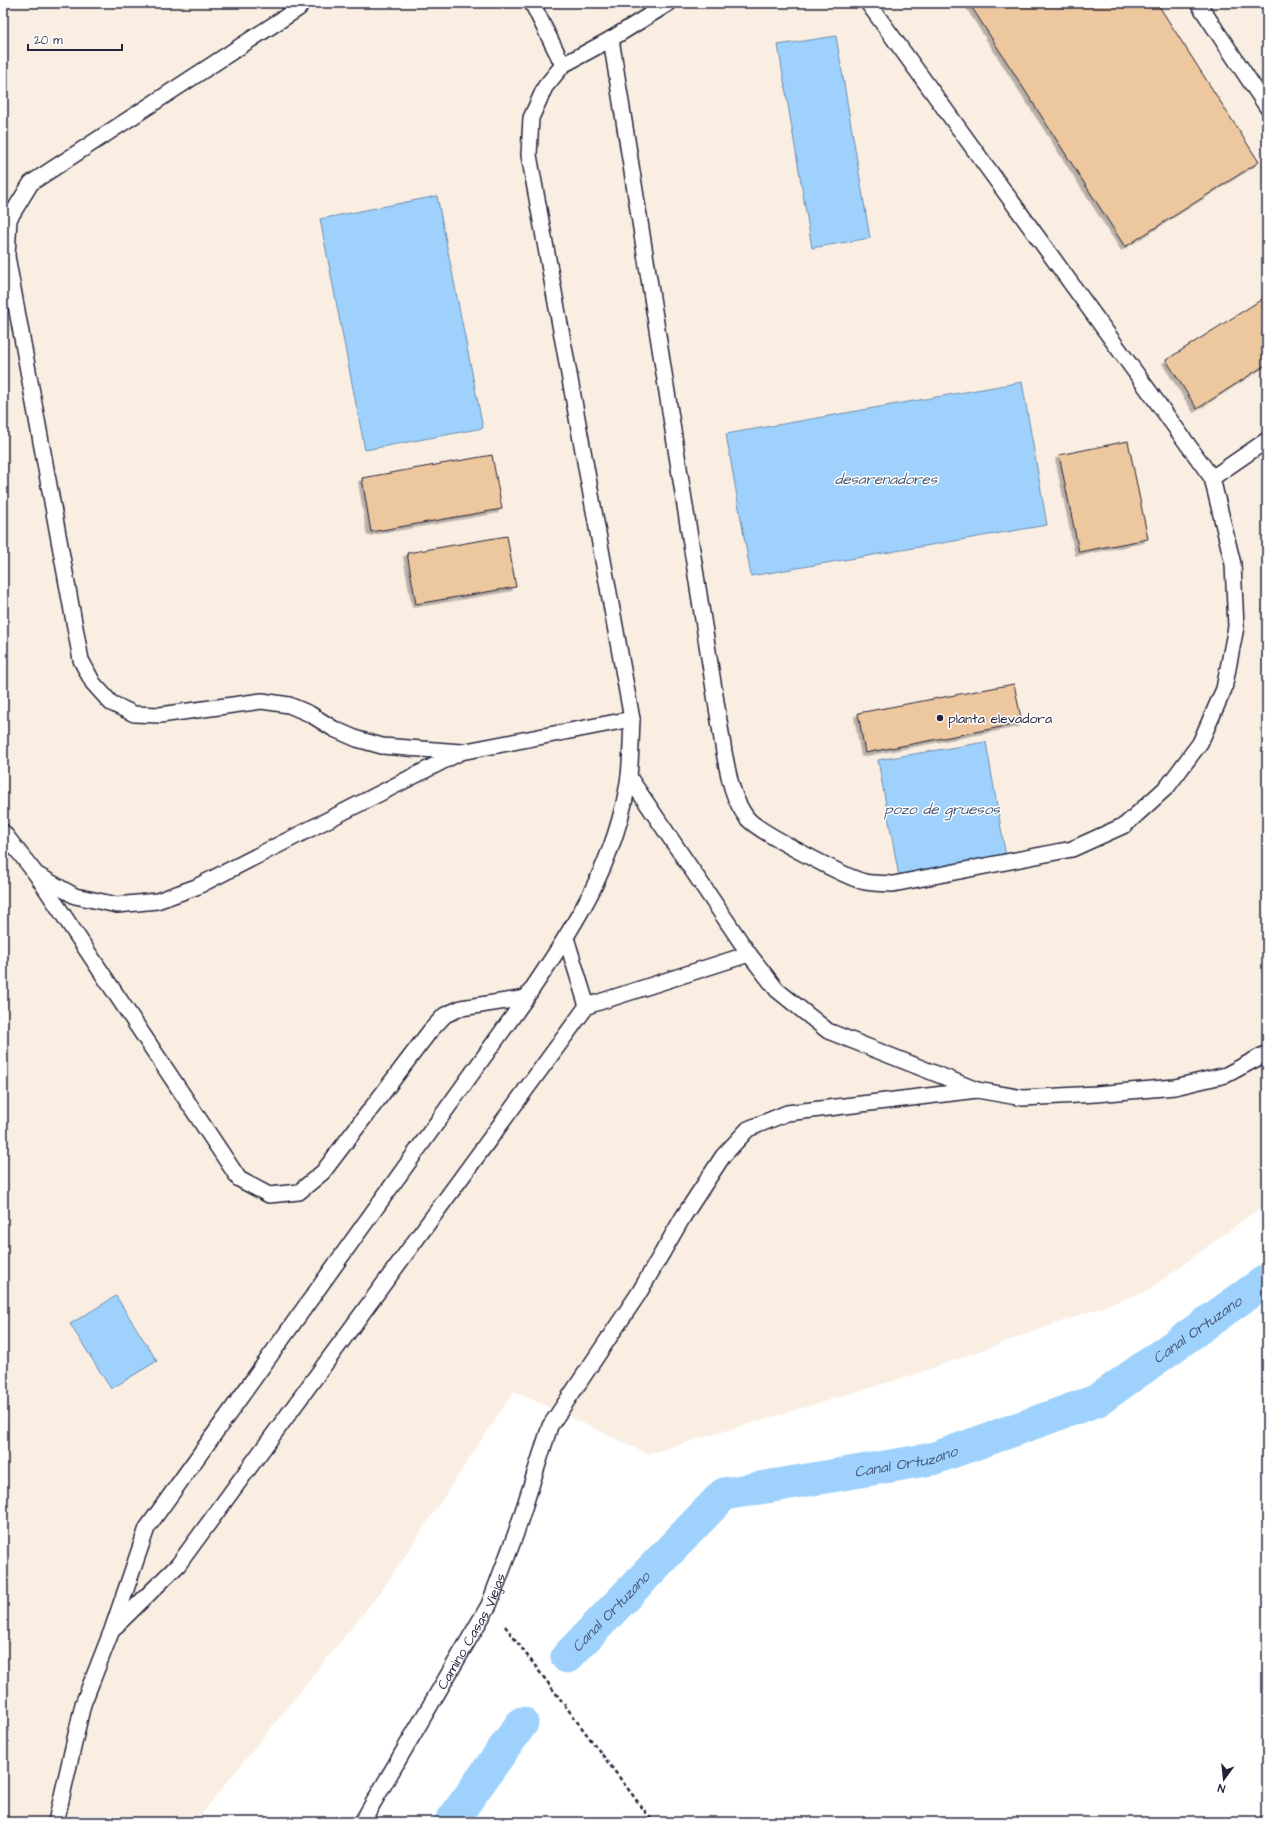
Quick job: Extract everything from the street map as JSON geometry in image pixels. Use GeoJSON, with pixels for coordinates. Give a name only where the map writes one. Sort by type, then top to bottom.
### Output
{"type":"FeatureCollection","features":[{"type":"Feature","properties":{"kind":"lane"},"geometry":{"type":"LineString","coordinates":[[532,3],[563,65]]}},
{"type":"Feature","properties":{"kind":"lane"},"geometry":{"type":"LineString","coordinates":[[56,1822],[83,1704],[112,1630],[147,1528],[526,998],[584,908],[603,868],[617,829],[629,777],[632,719],[529,155],[531,118],[544,87],[563,65],[669,3]]}},
{"type":"Feature","properties":{"kind":"lane"},"geometry":{"type":"LineString","coordinates":[[611,38],[724,752],[734,797],[748,820],[769,834],[840,872],[865,882],[893,884],[1072,849],[1125,825],[1168,786],[1200,743],[1224,689],[1236,627],[1233,564],[1212,478],[868,3]]}},
{"type":"Feature","properties":{"kind":"lane"},"geometry":{"type":"LineString","coordinates":[[1198,3],[1267,107]]}},
{"type":"Feature","properties":{"kind":"lane"},"geometry":{"type":"LineString","coordinates":[[299,8],[31,183],[9,218],[7,256],[81,660],[93,683],[111,703],[134,714],[160,715],[262,701],[289,705],[310,714],[334,729],[357,739],[382,746],[461,752],[632,719]]}},
{"type":"Feature","properties":{"kind":"lane"},"geometry":{"type":"LineString","coordinates":[[1212,478],[1267,440]]}},
{"type":"Feature","properties":{"kind":"lane"},"geometry":{"type":"LineString","coordinates":[[36,874],[75,896],[117,905],[158,901],[196,887],[461,752]]}},
{"type":"Feature","properties":{"kind":"lane"},"geometry":{"type":"LineString","coordinates":[[629,777],[749,954],[777,990],[828,1031],[977,1090],[1023,1098],[1096,1094],[1175,1087],[1226,1075],[1267,1053]]}},
{"type":"Feature","properties":{"kind":"lane"},"geometry":{"type":"LineString","coordinates":[[3,832],[36,874],[239,1179],[268,1195],[299,1192],[323,1172],[430,1031],[445,1015],[461,1008],[526,998]]}},
{"type":"Feature","properties":{"kind":"lane"},"geometry":{"type":"LineString","coordinates":[[566,938],[586,1006]]}},
{"type":"Feature","properties":{"kind":"lane"},"geometry":{"type":"LineString","coordinates":[[112,1630],[178,1565],[586,1006],[749,954]]}},
{"type":"Feature","properties":{"kind":"lane","name":"Camino Casas Viejas"},"geometry":{"type":"LineString","coordinates":[[362,1822],[489,1605],[516,1533],[550,1426],[638,1293],[683,1217],[723,1156],[748,1129],[787,1113],[977,1090]]}},
{"type":"Feature","properties":{"kind":"path"},"geometry":{"type":"LineString","coordinates":[[489,1605],[653,1822]]}},
{"type":"Feature","properties":{"kind":"shaded area"},"geometry":{"type":"Polygon","coordinates":[[[3,3],[1267,3],[1267,1203],[1147,1291],[910,1376],[648,1454],[514,1391],[383,1589],[195,1822],[3,1822],[3,3]]]}},
{"type":"Feature","properties":{"kind":"water"},"geometry":{"type":"Polygon","coordinates":[[[836,36],[870,238],[812,248],[778,45],[836,36]]]}},
{"type":"Feature","properties":{"kind":"water"},"geometry":{"type":"Polygon","coordinates":[[[437,196],[483,428],[365,450],[320,219],[437,196]]]}},
{"type":"Feature","properties":{"kind":"water","name":"desarenadores"},"geometry":{"type":"Polygon","coordinates":[[[1022,382],[1047,525],[751,576],[726,434],[1022,382]]]}},
{"type":"Feature","properties":{"kind":"water","name":"pozo de gruesos"},"geometry":{"type":"Polygon","coordinates":[[[986,742],[1006,857],[899,877],[878,760],[986,742]]]}},
{"type":"Feature","properties":{"kind":"water"},"geometry":{"type":"Polygon","coordinates":[[[116,1296],[157,1361],[111,1389],[70,1324],[116,1296]]]}},
{"type":"Feature","properties":{"kind":"building"},"geometry":{"type":"Polygon","coordinates":[[[969,3],[1157,3],[1259,162],[1125,247],[969,3]]]}},
{"type":"Feature","properties":{"kind":"building"},"geometry":{"type":"Polygon","coordinates":[[[1267,296],[1267,364],[1197,409],[1166,360],[1267,296]]]}},
{"type":"Feature","properties":{"kind":"building"},"geometry":{"type":"Polygon","coordinates":[[[1128,441],[1148,539],[1079,552],[1059,455],[1128,441]]]}},
{"type":"Feature","properties":{"kind":"building"},"geometry":{"type":"Polygon","coordinates":[[[492,455],[502,509],[371,532],[362,478],[492,455]]]}},
{"type":"Feature","properties":{"kind":"building"},"geometry":{"type":"Polygon","coordinates":[[[507,536],[516,587],[416,604],[407,553],[507,536]]]}},
{"type":"Feature","properties":{"kind":"building","name":"planta elevadora"},"geometry":{"type":"Polygon","coordinates":[[[1014,684],[1022,723],[865,753],[858,713],[1014,684]]]}},
{"type":"Feature","properties":{"kind":"waterway","name":"Canal Ortuzano"},"geometry":{"type":"LineString","coordinates":[[567,1657],[724,1494],[932,1459],[1098,1400],[1267,1280]]}},
{"type":"Feature","properties":{"kind":"waterway","name":"Canal Ortuzano"},"geometry":{"type":"LineString","coordinates":[[451,1822],[522,1723]]}},
{"type":"Feature","properties":{"kind":"place","name":"planta elevadora"},"geometry":{"type":"Point","coordinates":[940,718]}}]}
